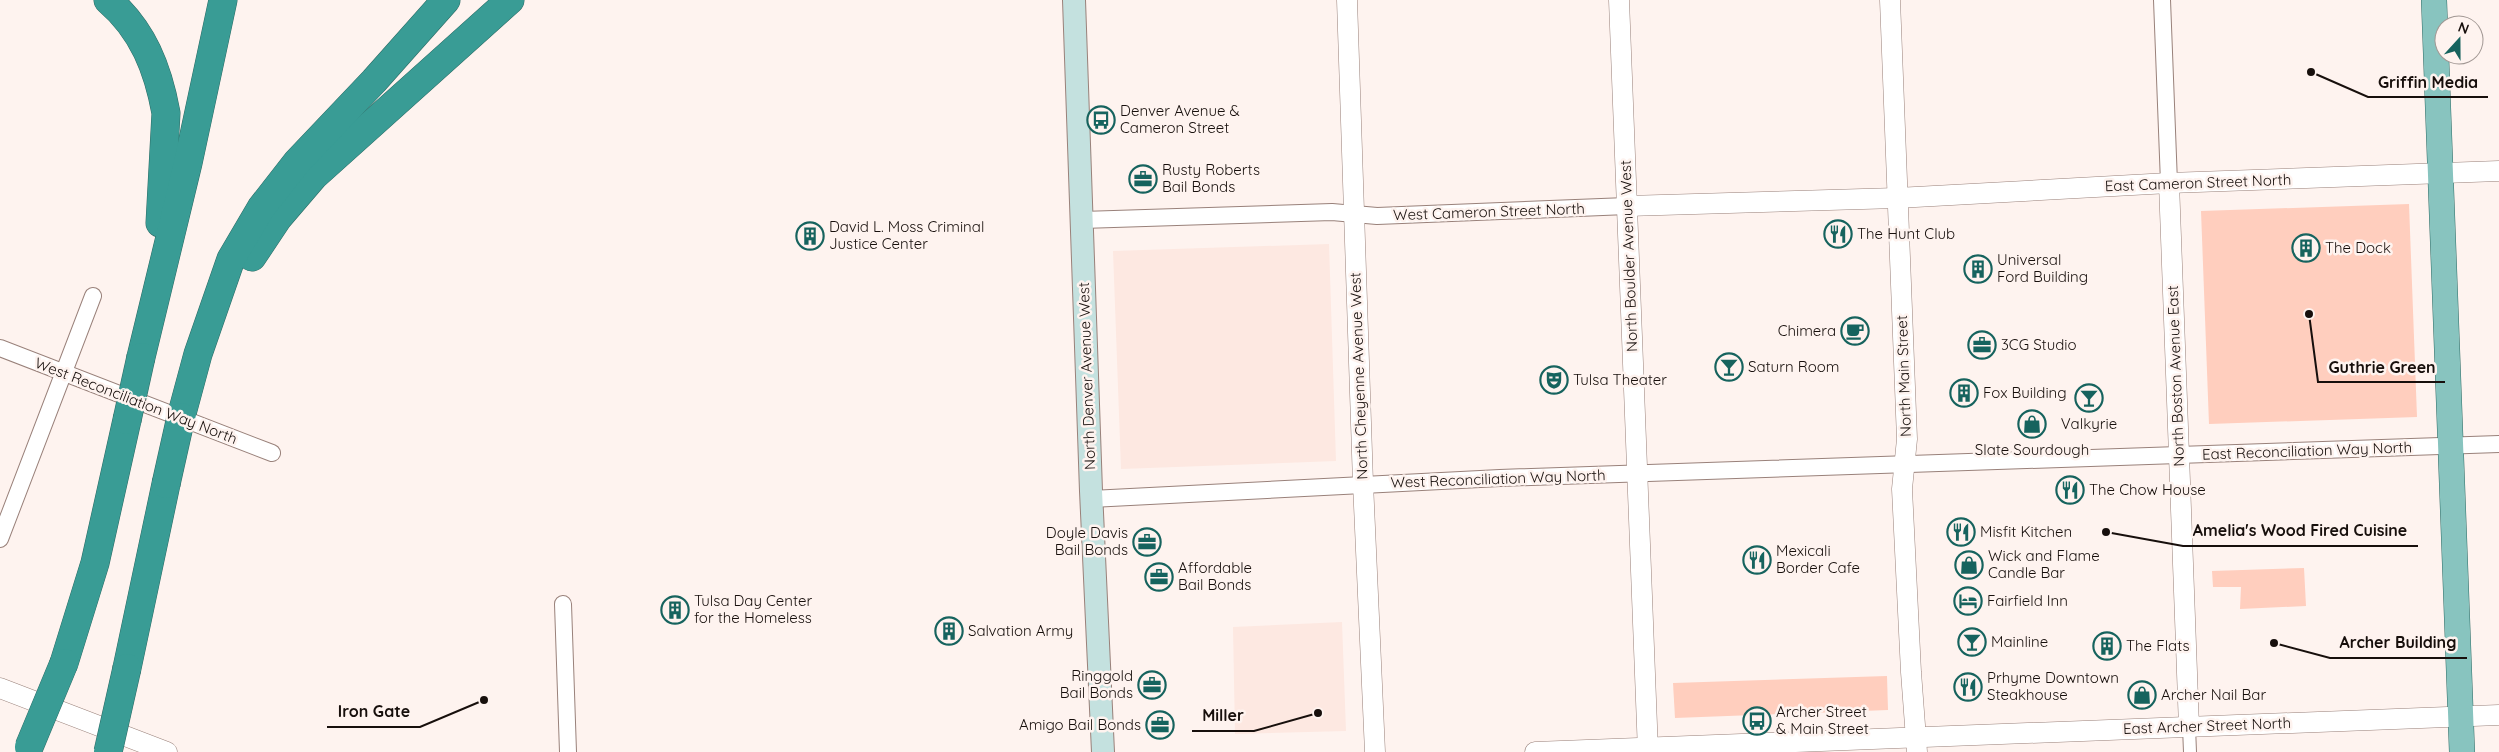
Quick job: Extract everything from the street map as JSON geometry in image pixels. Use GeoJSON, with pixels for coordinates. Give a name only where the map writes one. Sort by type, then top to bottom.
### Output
{"type":"FeatureCollection","features":[{"type":"Feature","properties":{"kind":"highway"},"geometry":{"type":"LineString","coordinates":[[108,0],[139,34],[159,78],[166,113],[156,290]]}},
{"type":"Feature","properties":{"kind":"highway"},"geometry":{"type":"LineString","coordinates":[[28,749],[64,663],[95,563],[223,0]]}},
{"type":"Feature","properties":{"kind":"highway"},"geometry":{"type":"LineString","coordinates":[[108,752],[189,384],[231,259],[261,208],[297,162],[392,61],[446,0]]}},
{"type":"Feature","properties":{"kind":"highway"},"geometry":{"type":"LineString","coordinates":[[198,354],[246,266],[278,218],[314,176],[510,0]]}},
{"type":"Feature","properties":{"kind":"main road","name":"North Denver Avenue West"},"geometry":{"type":"LineString","coordinates":[[1074,0],[1091,499],[1103,752]]}},
{"type":"Feature","properties":{"kind":"main road"},"geometry":{"type":"LineString","coordinates":[[2434,0],[2462,752]]}},
{"type":"Feature","properties":{"kind":"street","name":"North Cheyenne Avenue West"},"geometry":{"type":"LineString","coordinates":[[1347,0],[1363,484],[1375,752]]}},
{"type":"Feature","properties":{"kind":"street","name":"North Boulder Avenue West"},"geometry":{"type":"LineString","coordinates":[[1619,0],[1648,750]]}},
{"type":"Feature","properties":{"kind":"street","name":"North Main Street"},"geometry":{"type":"LineString","coordinates":[[1890,0],[1907,439],[1902,490],[1917,744]]}},
{"type":"Feature","properties":{"kind":"street","name":"North Boston Avenue East"},"geometry":{"type":"LineString","coordinates":[[2162,0],[2190,752]]}},
{"type":"Feature","properties":{"kind":"street","name":"East Cameron Street North"},"geometry":{"type":"LineString","coordinates":[[1897,198],[2169,183],[2499,171]]}},
{"type":"Feature","properties":{"kind":"street","name":"West Cameron Street North"},"geometry":{"type":"LineString","coordinates":[[1082,220],[1332,212],[1377,216],[1897,198]]}},
{"type":"Feature","properties":{"kind":"street"},"geometry":{"type":"LineString","coordinates":[[0,539],[93,296]]}},
{"type":"Feature","properties":{"kind":"street","name":"West Reconciliation Way North"},"geometry":{"type":"LineString","coordinates":[[0,348],[63,374],[272,453]]}},
{"type":"Feature","properties":{"kind":"street","name":"East Reconciliation Way North"},"geometry":{"type":"LineString","coordinates":[[1905,462],[2043,461],[2499,444]]}},
{"type":"Feature","properties":{"kind":"street","name":"West Reconciliation Way North"},"geometry":{"type":"LineString","coordinates":[[1091,499],[1363,484],[1905,462]]}},
{"type":"Feature","properties":{"kind":"street"},"geometry":{"type":"LineString","coordinates":[[563,604],[568,752]]}},
{"type":"Feature","properties":{"kind":"street"},"geometry":{"type":"LineString","coordinates":[[0,688],[167,752]]}},
{"type":"Feature","properties":{"kind":"street","name":"East Archer Street North"},"geometry":{"type":"LineString","coordinates":[[1535,752],[1917,744],[2189,727],[2499,715]]}},
{"type":"Feature","properties":{"kind":"shaded area"},"geometry":{"type":"Polygon","coordinates":[[[2409,204],[2417,417],[2209,424],[2201,211],[2409,204]]]}},
{"type":"Feature","properties":{"kind":"shaded area"},"geometry":{"type":"Polygon","coordinates":[[[1329,244],[1336,461],[1121,469],[1113,251],[1329,244]]]}},
{"type":"Feature","properties":{"kind":"shaded area"},"geometry":{"type":"Polygon","coordinates":[[[2304,568],[2306,606],[2240,609],[2241,587],[2213,587],[2212,571],[2304,568]]]}},
{"type":"Feature","properties":{"kind":"shaded area"},"geometry":{"type":"Polygon","coordinates":[[[1342,622],[1346,731],[1235,734],[1233,627],[1342,622]]]}},
{"type":"Feature","properties":{"kind":"shaded area"},"geometry":{"type":"Polygon","coordinates":[[[1887,676],[1888,710],[1675,718],[1673,683],[1887,676]]]}},
{"type":"Feature","properties":{"kind":"place","name":"Griffin Media"},"geometry":{"type":"Point","coordinates":[2311,72]}},
{"type":"Feature","properties":{"kind":"place","name":"Denver Avenue & Cameron Street"},"geometry":{"type":"Point","coordinates":[1101,120]}},
{"type":"Feature","properties":{"kind":"place","name":"Rusty Roberts Bail Bonds"},"geometry":{"type":"Point","coordinates":[1143,179]}},
{"type":"Feature","properties":{"kind":"place","name":"The Hunt Club"},"geometry":{"type":"Point","coordinates":[1838,234]}},
{"type":"Feature","properties":{"kind":"place","name":"David L. Moss Criminal Justice Center"},"geometry":{"type":"Point","coordinates":[810,236]}},
{"type":"Feature","properties":{"kind":"place","name":"The Dock"},"geometry":{"type":"Point","coordinates":[2306,248]}},
{"type":"Feature","properties":{"kind":"place","name":"Universal Ford Building"},"geometry":{"type":"Point","coordinates":[1978,269]}},
{"type":"Feature","properties":{"kind":"place","name":"Guthrie Green"},"geometry":{"type":"Point","coordinates":[2309,314]}},
{"type":"Feature","properties":{"kind":"place","name":"Chimera"},"geometry":{"type":"Point","coordinates":[1855,331]}},
{"type":"Feature","properties":{"kind":"place","name":"3CG Studio"},"geometry":{"type":"Point","coordinates":[1982,345]}},
{"type":"Feature","properties":{"kind":"place","name":"Saturn Room"},"geometry":{"type":"Point","coordinates":[1729,367]}},
{"type":"Feature","properties":{"kind":"place","name":"Tulsa Theater"},"geometry":{"type":"Point","coordinates":[1554,380]}},
{"type":"Feature","properties":{"kind":"place","name":"Fox Building"},"geometry":{"type":"Point","coordinates":[1964,393]}},
{"type":"Feature","properties":{"kind":"place","name":"Valkyrie"},"geometry":{"type":"Point","coordinates":[2089,398]}},
{"type":"Feature","properties":{"kind":"place","name":"Slate Sourdough"},"geometry":{"type":"Point","coordinates":[2032,424]}},
{"type":"Feature","properties":{"kind":"place","name":"The Chow House"},"geometry":{"type":"Point","coordinates":[2070,490]}},
{"type":"Feature","properties":{"kind":"place","name":"Misfit Kitchen"},"geometry":{"type":"Point","coordinates":[1961,532]}},
{"type":"Feature","properties":{"kind":"place","name":"Amelia's Wood Fired Cuisine"},"geometry":{"type":"Point","coordinates":[2106,532]}},
{"type":"Feature","properties":{"kind":"place","name":"Doyle Davis Bail Bonds"},"geometry":{"type":"Point","coordinates":[1147,542]}},
{"type":"Feature","properties":{"kind":"place","name":"Mexicali Border Cafe"},"geometry":{"type":"Point","coordinates":[1757,560]}},
{"type":"Feature","properties":{"kind":"place","name":"Wick and Flame Candle Bar"},"geometry":{"type":"Point","coordinates":[1969,565]}},
{"type":"Feature","properties":{"kind":"place","name":"Affordable Bail Bonds"},"geometry":{"type":"Point","coordinates":[1159,577]}},
{"type":"Feature","properties":{"kind":"place","name":"Fairfield Inn"},"geometry":{"type":"Point","coordinates":[1968,601]}},
{"type":"Feature","properties":{"kind":"place","name":"Tulsa Day Center for the Homeless"},"geometry":{"type":"Point","coordinates":[675,610]}},
{"type":"Feature","properties":{"kind":"place","name":"Salvation Army"},"geometry":{"type":"Point","coordinates":[949,631]}},
{"type":"Feature","properties":{"kind":"place","name":"Mainline"},"geometry":{"type":"Point","coordinates":[1972,642]}},
{"type":"Feature","properties":{"kind":"place","name":"Archer Building"},"geometry":{"type":"Point","coordinates":[2274,643]}},
{"type":"Feature","properties":{"kind":"place","name":"The Flats"},"geometry":{"type":"Point","coordinates":[2107,646]}},
{"type":"Feature","properties":{"kind":"place","name":"Ringgold Bail Bonds"},"geometry":{"type":"Point","coordinates":[1152,685]}},
{"type":"Feature","properties":{"kind":"place","name":"Prhyme Downtown Steakhouse"},"geometry":{"type":"Point","coordinates":[1968,687]}},
{"type":"Feature","properties":{"kind":"place","name":"Archer Nail Bar"},"geometry":{"type":"Point","coordinates":[2142,695]}},
{"type":"Feature","properties":{"kind":"place","name":"Iron Gate"},"geometry":{"type":"Point","coordinates":[484,700]}},
{"type":"Feature","properties":{"kind":"place","name":"Miller"},"geometry":{"type":"Point","coordinates":[1318,713]}},
{"type":"Feature","properties":{"kind":"place","name":"Archer Street & Main Street"},"geometry":{"type":"Point","coordinates":[1757,721]}},
{"type":"Feature","properties":{"kind":"place","name":"Amigo Bail Bonds"},"geometry":{"type":"Point","coordinates":[1160,725]}}]}
